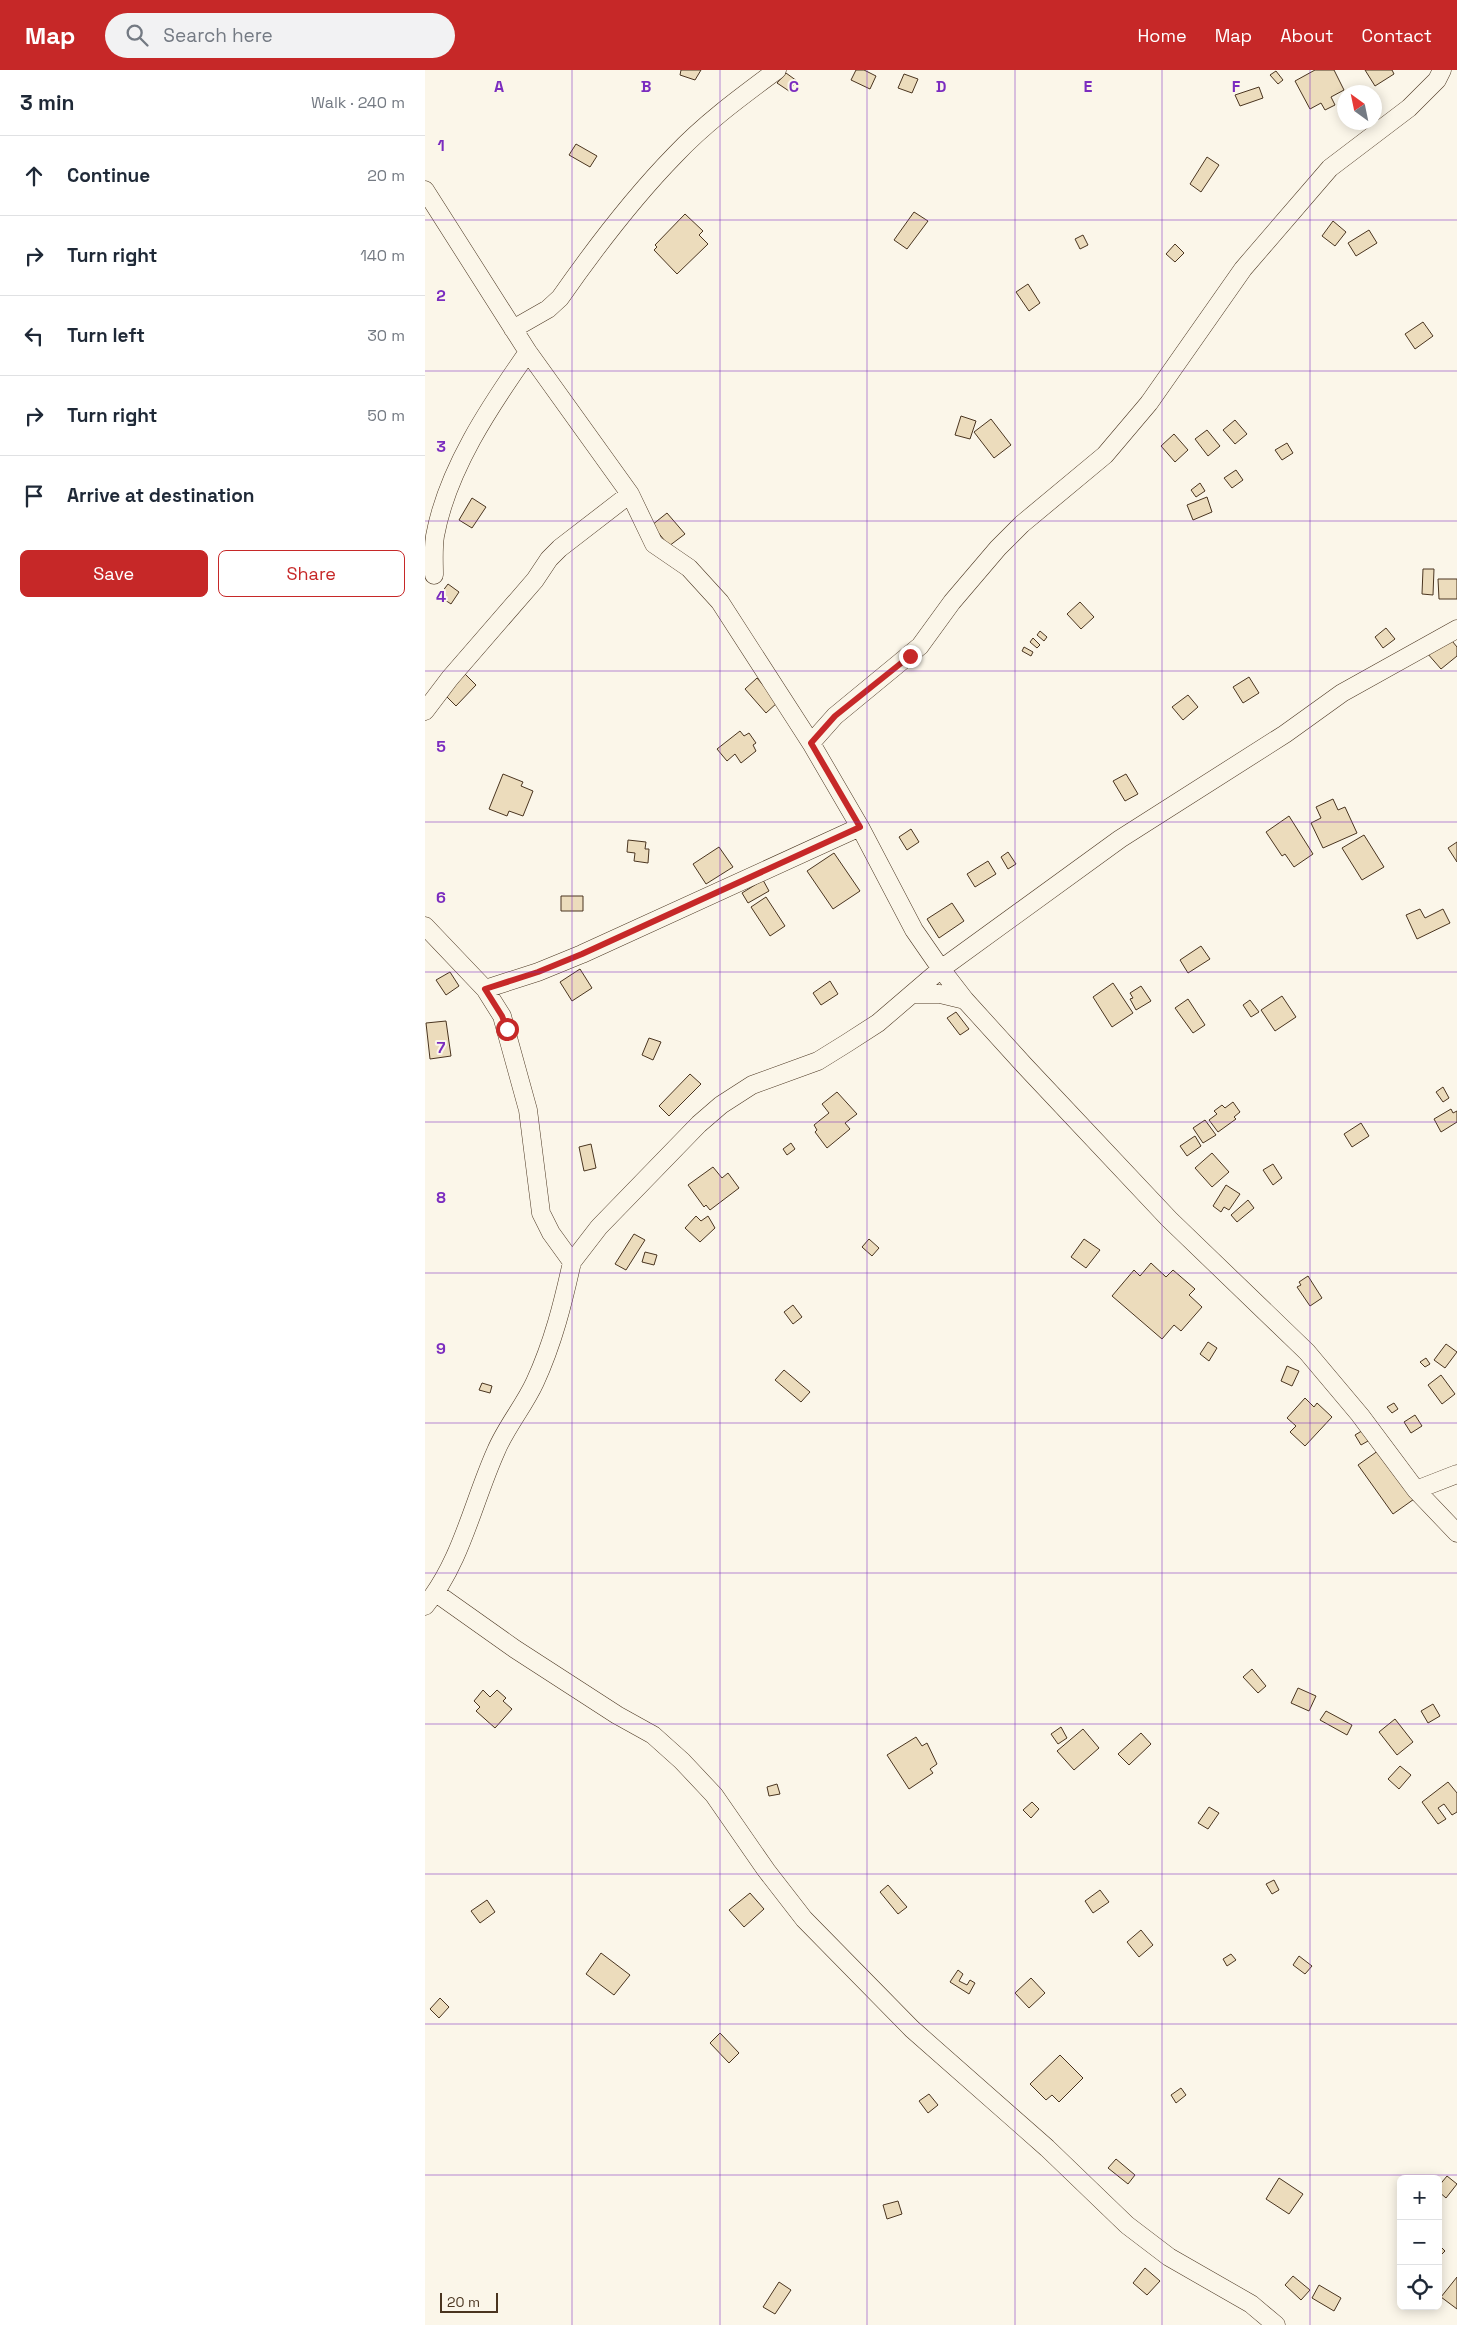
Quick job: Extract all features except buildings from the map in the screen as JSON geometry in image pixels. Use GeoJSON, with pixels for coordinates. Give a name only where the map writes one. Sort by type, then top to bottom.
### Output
{"type":"FeatureCollection","features":[{"type":"Feature","properties":{"kind":"street"},"geometry":{"type":"LineString","coordinates":[[513,329],[548,308],[560,298],[639,194],[676,154],[735,101],[777,70]]}},
{"type":"Feature","properties":{"kind":"street"},"geometry":{"type":"LineString","coordinates":[[811,743],[835,716],[920,646],[952,602],[1004,542],[1105,455],[1149,403],[1243,269],[1330,168],[1409,108],[1437,80],[1442,70]]}},
{"type":"Feature","properties":{"kind":"street"},"geometry":{"type":"LineString","coordinates":[[425,190],[528,352],[630,494],[654,544],[689,568],[720,602],[811,743],[860,827],[914,930],[941,969],[965,1000],[1169,1220],[1307,1352],[1360,1415],[1416,1490],[1457,1533]]}},
{"type":"Feature","properties":{"kind":"street"},"geometry":{"type":"LineString","coordinates":[[434,575],[435,536],[450,488],[473,436],[500,392],[528,352]]}},
{"type":"Feature","properties":{"kind":"street"},"geometry":{"type":"LineString","coordinates":[[425,711],[450,678],[535,580],[549,559],[560,548],[630,494]]}},
{"type":"Feature","properties":{"kind":"street"},"geometry":{"type":"LineString","coordinates":[[1276,2325],[1251,2304],[1169,2257],[1127,2226],[1025,2128],[912,2029],[804,1919],[766,1870],[714,1795],[653,1735],[617,1715],[515,1649],[431,1600],[454,1557],[496,1450],[535,1382],[561,1314],[572,1262],[599,1227],[699,1124],[721,1105],[752,1085],[818,1061],[878,1022],[914,994],[941,969],[1120,839],[1285,734],[1342,693],[1457,629]]}},
{"type":"Feature","properties":{"kind":"street"},"geometry":{"type":"LineString","coordinates":[[485,989],[538,972],[582,954],[860,827]]}},
{"type":"Feature","properties":{"kind":"street"},"geometry":{"type":"LineString","coordinates":[[425,926],[485,989],[502,1016],[528,1110],[541,1213],[551,1234],[572,1262]]}},
{"type":"Feature","properties":{"kind":"street"},"geometry":{"type":"LineString","coordinates":[[914,994],[940,994],[965,1000]]}},
{"type":"Feature","properties":{"kind":"street"},"geometry":{"type":"LineString","coordinates":[[1416,1490],[1457,1474]]}},
{"type":"Feature","properties":{"kind":"route"},"geometry":{"type":"LineString","coordinates":[[507,1029],[502,1016],[485,989],[538,972],[582,954],[860,827],[811,743],[835,716],[910,656]]}}]}
